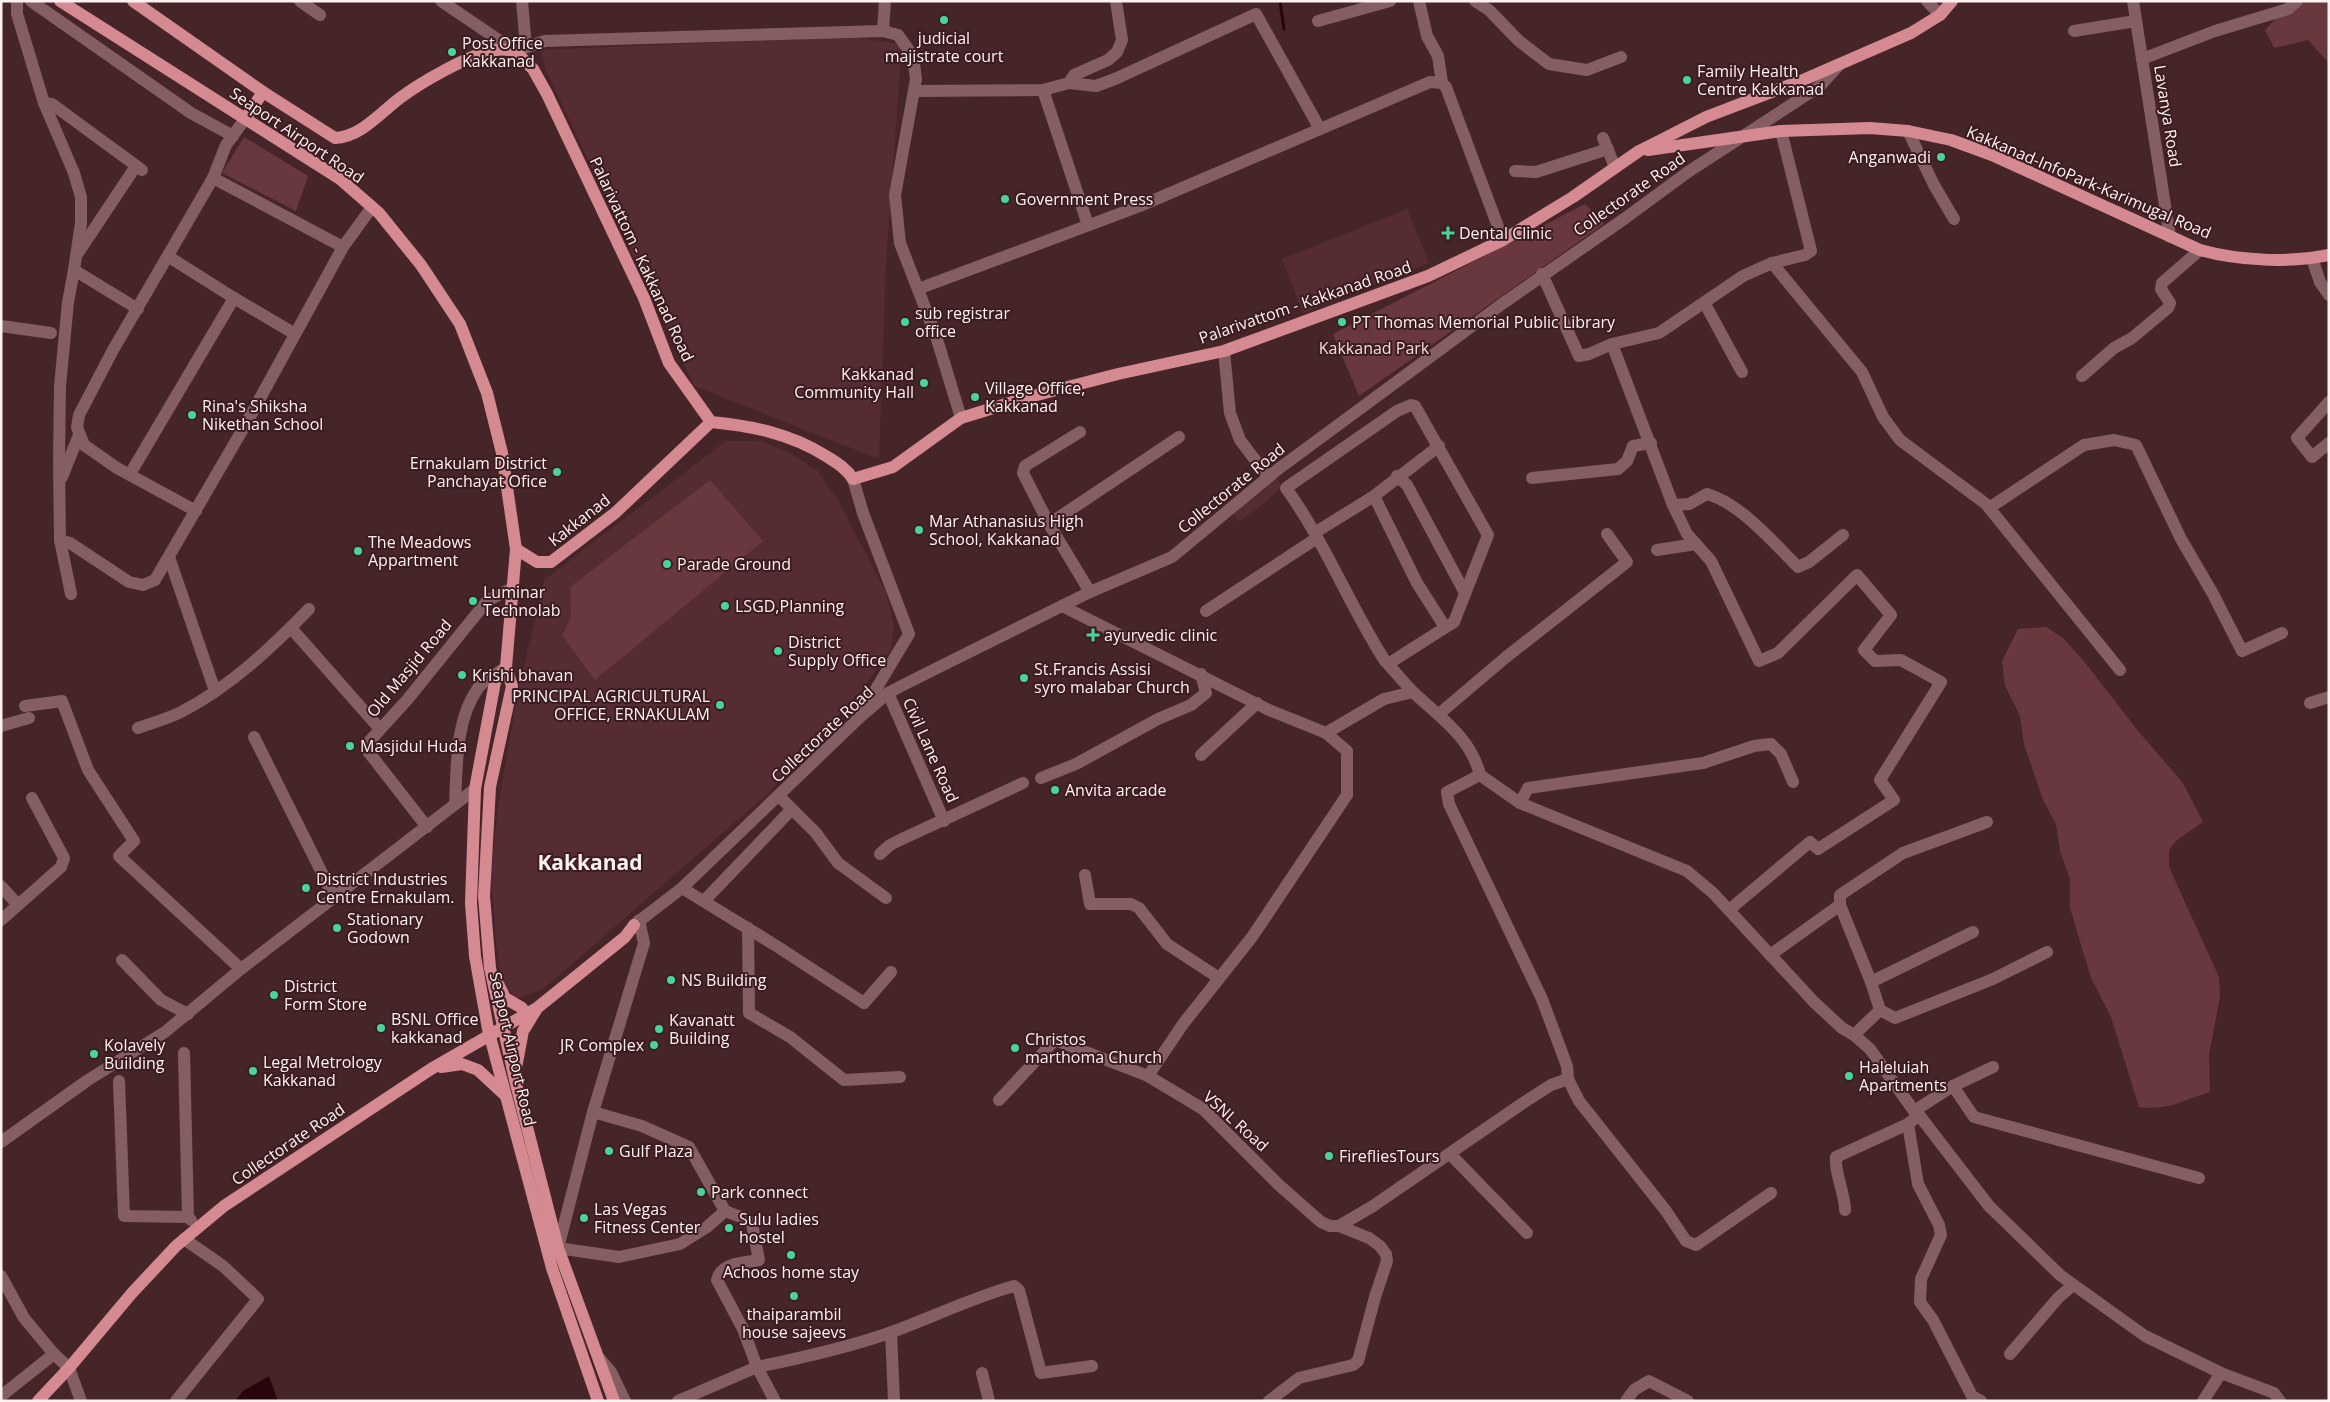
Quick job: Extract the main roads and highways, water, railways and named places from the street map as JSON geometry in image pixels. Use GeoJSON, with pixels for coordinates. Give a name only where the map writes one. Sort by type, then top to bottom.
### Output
{"type":"FeatureCollection","features":[{"type":"Feature","properties":{"kind":"main road","name":"Seaport Airport Road"},"geometry":{"type":"LineString","coordinates":[[60,1],[340,179],[372,206],[421,265],[460,324],[486,393],[502,453],[516,550],[506,667],[512,686],[490,787],[484,896],[490,968],[515,1080],[558,1248],[614,1401]]}},
{"type":"Feature","properties":{"kind":"main road"},"geometry":{"type":"LineString","coordinates":[[133,1],[263,92],[245,119]]}},
{"type":"Feature","properties":{"kind":"main road","name":"Palarivattom - Kakkanad Road"},"geometry":{"type":"LineString","coordinates":[[263,92],[327,135],[343,138],[360,130],[400,98],[455,65],[495,50],[521,49],[548,94],[644,298],[669,363],[711,422],[759,428],[804,442],[846,468],[853,479],[893,467],[961,418],[1028,396],[1224,351],[1428,276],[1503,240],[1573,197],[1639,151],[1706,117],[1839,65],[1911,33],[1940,15],[1952,1]]}},
{"type":"Feature","properties":{"kind":"main road","name":"Kakkanad-InfoPark-Karimugal Road"},"geometry":{"type":"LineString","coordinates":[[1639,151],[1747,134],[1781,131],[1870,128],[1908,131],[1950,140],[1992,154],[2200,250],[2219,255],[2312,258],[2329,255]]}},
{"type":"Feature","properties":{"kind":"main road","name":"Kakkanad"},"geometry":{"type":"LineString","coordinates":[[516,550],[537,562],[551,562],[615,513],[656,477],[711,422]]}},
{"type":"Feature","properties":{"kind":"main road","name":"Seaport Airport Road"},"geometry":{"type":"LineString","coordinates":[[506,667],[495,682],[475,789],[471,903],[475,956],[489,1031],[552,1268],[598,1401]]}},
{"type":"Feature","properties":{"kind":"main road","name":"Collectorate Road"},"geometry":{"type":"LineString","coordinates":[[38,1401],[69,1368],[132,1292],[184,1239],[224,1206],[489,1031],[537,1008],[625,937],[638,924],[620,931],[534,1002],[522,1008]]}},
{"type":"Feature","properties":{"kind":"main road"},"geometry":{"type":"LineString","coordinates":[[490,968],[505,998],[522,1008],[502,1024]]}},
{"type":"Feature","properties":{"kind":"main road"},"geometry":{"type":"LineString","coordinates":[[515,1080],[517,1055],[523,1031],[537,1008]]}},
{"type":"Feature","properties":{"kind":"main road"},"geometry":{"type":"LineString","coordinates":[[431,1069],[462,1064],[478,1070],[505,1095]]}},
{"type":"Feature","properties":{"kind":"waterway"},"geometry":{"type":"LineString","coordinates":[[1280,1],[1284,29]]}},
{"type":"Feature","properties":{"kind":"place","name":"judicial majistrate court"},"geometry":{"type":"Point","coordinates":[944,20]}},
{"type":"Feature","properties":{"kind":"place","name":"Post Office Kakkanad"},"geometry":{"type":"Point","coordinates":[452,52]}},
{"type":"Feature","properties":{"kind":"place","name":"Family Health Centre Kakkanad"},"geometry":{"type":"Point","coordinates":[1687,80]}},
{"type":"Feature","properties":{"kind":"place","name":"Anganwadi"},"geometry":{"type":"Point","coordinates":[1941,157]}},
{"type":"Feature","properties":{"kind":"place","name":"Government Press"},"geometry":{"type":"Point","coordinates":[1005,199]}},
{"type":"Feature","properties":{"kind":"place","name":"Dental Clinic"},"geometry":{"type":"Point","coordinates":[1448,233]}},
{"type":"Feature","properties":{"kind":"place","name":"sub registrar office"},"geometry":{"type":"Point","coordinates":[905,322]}},
{"type":"Feature","properties":{"kind":"place","name":"PT Thomas Memorial Public Library"},"geometry":{"type":"Point","coordinates":[1342,322]}},
{"type":"Feature","properties":{"kind":"place","name":"Kakkanad Community Hall"},"geometry":{"type":"Point","coordinates":[924,383]}},
{"type":"Feature","properties":{"kind":"place","name":"Village Office, Kakkanad"},"geometry":{"type":"Point","coordinates":[975,397]}},
{"type":"Feature","properties":{"kind":"place","name":"Rina's Shiksha Nikethan School"},"geometry":{"type":"Point","coordinates":[192,415]}},
{"type":"Feature","properties":{"kind":"place","name":"Ernakulam District Panchayat Ofice"},"geometry":{"type":"Point","coordinates":[557,472]}},
{"type":"Feature","properties":{"kind":"place","name":"Mar Athanasius High School, Kakkanad"},"geometry":{"type":"Point","coordinates":[919,530]}},
{"type":"Feature","properties":{"kind":"place","name":"The Meadows Appartment"},"geometry":{"type":"Point","coordinates":[358,551]}},
{"type":"Feature","properties":{"kind":"place","name":"Parade Ground"},"geometry":{"type":"Point","coordinates":[667,564]}},
{"type":"Feature","properties":{"kind":"place","name":"Luminar Technolab"},"geometry":{"type":"Point","coordinates":[473,601]}},
{"type":"Feature","properties":{"kind":"place","name":"LSGD,Planning"},"geometry":{"type":"Point","coordinates":[725,606]}},
{"type":"Feature","properties":{"kind":"place","name":"ayurvedic clinic"},"geometry":{"type":"Point","coordinates":[1093,635]}},
{"type":"Feature","properties":{"kind":"place","name":"District Supply Office"},"geometry":{"type":"Point","coordinates":[778,651]}},
{"type":"Feature","properties":{"kind":"place","name":"Krishi bhavan"},"geometry":{"type":"Point","coordinates":[462,675]}},
{"type":"Feature","properties":{"kind":"place","name":"St.Francis Assisi syro malabar Church"},"geometry":{"type":"Point","coordinates":[1024,678]}},
{"type":"Feature","properties":{"kind":"place","name":"PRINCIPAL AGRICULTURAL OFFICE, ERNAKULAM"},"geometry":{"type":"Point","coordinates":[720,705]}},
{"type":"Feature","properties":{"kind":"place","name":"Masjidul Huda"},"geometry":{"type":"Point","coordinates":[350,746]}},
{"type":"Feature","properties":{"kind":"place","name":"Anvita arcade"},"geometry":{"type":"Point","coordinates":[1055,790]}},
{"type":"Feature","properties":{"kind":"place","name":"District Industries Centre Ernakulam."},"geometry":{"type":"Point","coordinates":[306,888]}},
{"type":"Feature","properties":{"kind":"place","name":"Stationary Godown"},"geometry":{"type":"Point","coordinates":[337,928]}},
{"type":"Feature","properties":{"kind":"place","name":"NS Building"},"geometry":{"type":"Point","coordinates":[671,980]}},
{"type":"Feature","properties":{"kind":"place","name":"District Form Store"},"geometry":{"type":"Point","coordinates":[274,995]}},
{"type":"Feature","properties":{"kind":"place","name":"BSNL Office kakkanad"},"geometry":{"type":"Point","coordinates":[381,1028]}},
{"type":"Feature","properties":{"kind":"place","name":"Kavanatt Building"},"geometry":{"type":"Point","coordinates":[659,1029]}},
{"type":"Feature","properties":{"kind":"place","name":"JR Complex"},"geometry":{"type":"Point","coordinates":[654,1045]}},
{"type":"Feature","properties":{"kind":"place","name":"Christos marthoma Church"},"geometry":{"type":"Point","coordinates":[1015,1048]}},
{"type":"Feature","properties":{"kind":"place","name":"Kolavely Building"},"geometry":{"type":"Point","coordinates":[94,1054]}},
{"type":"Feature","properties":{"kind":"place","name":"Legal Metrology Kakkanad"},"geometry":{"type":"Point","coordinates":[253,1071]}},
{"type":"Feature","properties":{"kind":"place","name":"Haleluiah Apartments"},"geometry":{"type":"Point","coordinates":[1849,1076]}},
{"type":"Feature","properties":{"kind":"place","name":"Gulf Plaza"},"geometry":{"type":"Point","coordinates":[609,1151]}},
{"type":"Feature","properties":{"kind":"place","name":"FirefliesTours"},"geometry":{"type":"Point","coordinates":[1329,1156]}},
{"type":"Feature","properties":{"kind":"place","name":"Park connect"},"geometry":{"type":"Point","coordinates":[701,1192]}},
{"type":"Feature","properties":{"kind":"place","name":"Las Vegas Fitness Center"},"geometry":{"type":"Point","coordinates":[584,1218]}},
{"type":"Feature","properties":{"kind":"place","name":"Sulu ladies hostel"},"geometry":{"type":"Point","coordinates":[729,1228]}},
{"type":"Feature","properties":{"kind":"place","name":"Achoos home stay"},"geometry":{"type":"Point","coordinates":[791,1255]}},
{"type":"Feature","properties":{"kind":"place","name":"thaiparambil house sajeevs"},"geometry":{"type":"Point","coordinates":[794,1296]}},
{"type":"Feature","properties":{"kind":"district","name":"Kakkanad"},"geometry":{"type":"Point","coordinates":[590,862]}},
{"type":"Feature","properties":{"kind":"park label","name":"Kakkanad Park"},"geometry":{"type":"Point","coordinates":[1374,348]}}]}
